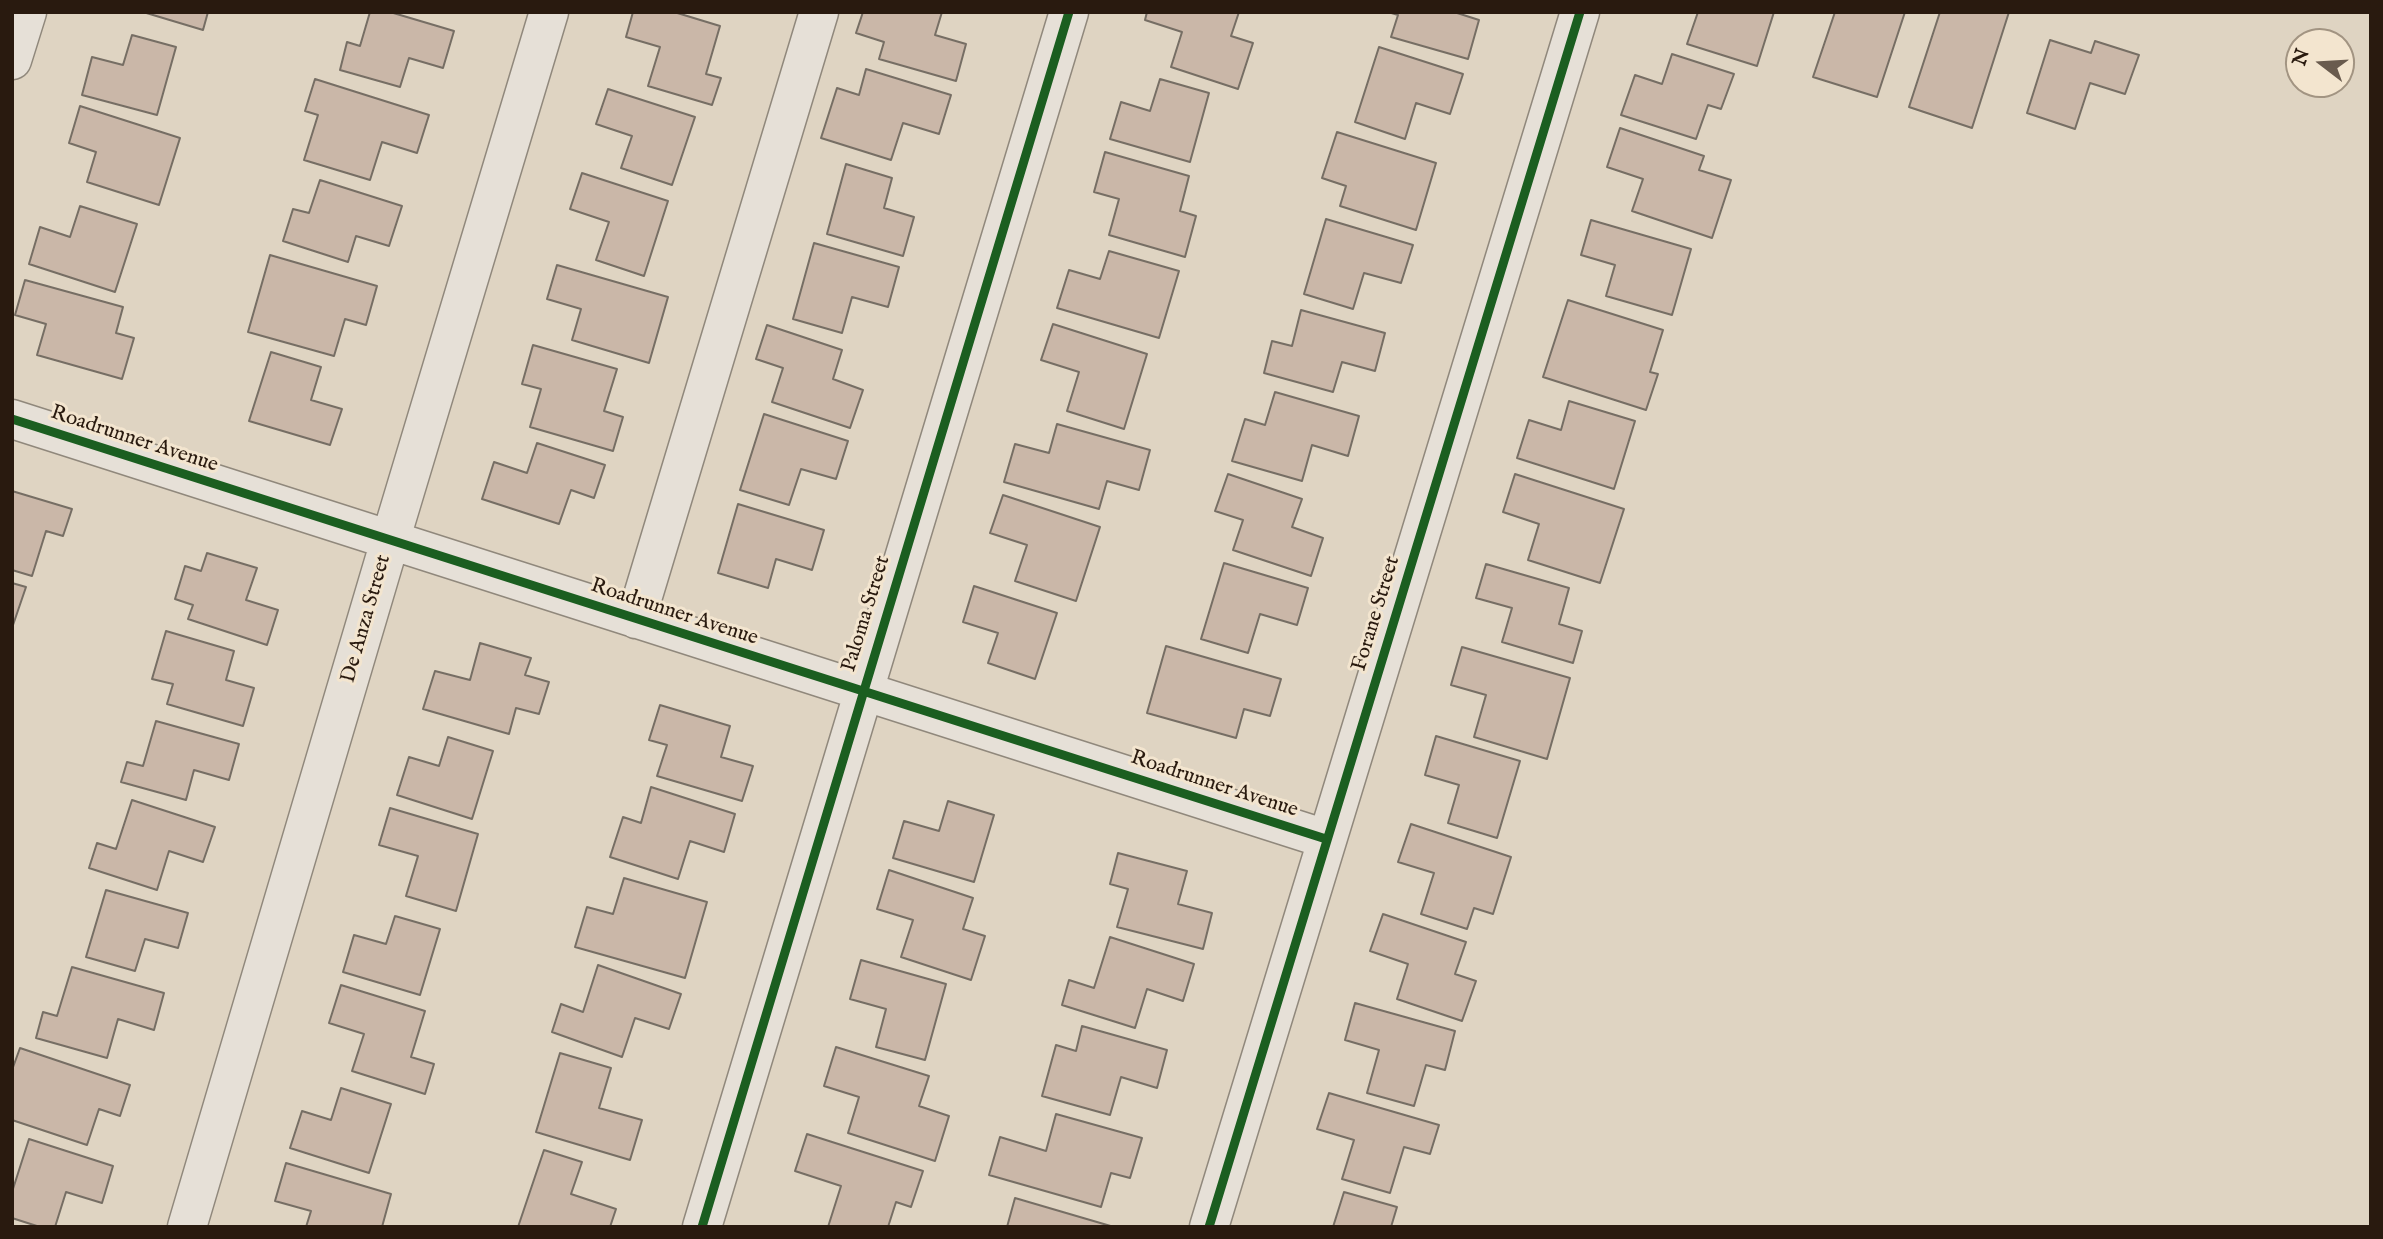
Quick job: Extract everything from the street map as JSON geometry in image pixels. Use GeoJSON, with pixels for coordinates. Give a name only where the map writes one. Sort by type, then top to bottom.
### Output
{"type":"FeatureCollection","features":[{"type":"Feature","properties":{"kind":"street"},"geometry":{"type":"LineString","coordinates":[[12,60],[27,12]]}},
{"type":"Feature","properties":{"kind":"street","name":"De Anza Street"},"geometry":{"type":"LineString","coordinates":[[187,1227],[549,12]]}},
{"type":"Feature","properties":{"kind":"street"},"geometry":{"type":"LineString","coordinates":[[636,619],[819,12]]}},
{"type":"Feature","properties":{"kind":"street","name":"Paloma Street"},"geometry":{"type":"LineString","coordinates":[[702,1227],[1069,12]]}},
{"type":"Feature","properties":{"kind":"street","name":"Forane Street"},"geometry":{"type":"LineString","coordinates":[[1209,1227],[1580,12]]}},
{"type":"Feature","properties":{"kind":"street","name":"Roadrunner Avenue"},"geometry":{"type":"LineString","coordinates":[[12,419],[1326,839]]}},
{"type":"Feature","properties":{"kind":"building"},"geometry":{"type":"Polygon","coordinates":[[[143,12],[208,12],[203,30],[143,12]]]}},
{"type":"Feature","properties":{"kind":"building"},"geometry":{"type":"Polygon","coordinates":[[[370,12],[390,12],[454,31],[443,68],[409,58],[400,87],[340,70],[347,42],[360,46],[370,12]]]}},
{"type":"Feature","properties":{"kind":"building"},"geometry":{"type":"Polygon","coordinates":[[[633,12],[674,12],[720,26],[706,74],[721,78],[712,105],[648,86],[660,47],[626,37],[633,12]]]}},
{"type":"Feature","properties":{"kind":"building"},"geometry":{"type":"Polygon","coordinates":[[[863,12],[942,12],[935,35],[966,44],[956,81],[879,59],[884,42],[856,33],[863,12]]]}},
{"type":"Feature","properties":{"kind":"building"},"geometry":{"type":"Polygon","coordinates":[[[1147,12],[1239,12],[1231,36],[1253,43],[1238,89],[1171,67],[1182,32],[1145,20],[1147,12]]]}},
{"type":"Feature","properties":{"kind":"building"},"geometry":{"type":"Polygon","coordinates":[[[1388,12],[1454,12],[1479,20],[1468,59],[1391,37],[1398,15],[1388,12]]]}},
{"type":"Feature","properties":{"kind":"building"},"geometry":{"type":"Polygon","coordinates":[[[1698,12],[1774,12],[1757,66],[1687,44],[1698,12]]]}},
{"type":"Feature","properties":{"kind":"building"},"geometry":{"type":"Polygon","coordinates":[[[1835,12],[1905,12],[1877,97],[1813,77],[1835,12]]]}},
{"type":"Feature","properties":{"kind":"building"},"geometry":{"type":"Polygon","coordinates":[[[1940,12],[2009,12],[1972,128],[1909,107],[1940,12]]]}},
{"type":"Feature","properties":{"kind":"building"},"geometry":{"type":"Polygon","coordinates":[[[132,35],[176,47],[157,115],[82,95],[92,57],[123,65],[132,35]]]}},
{"type":"Feature","properties":{"kind":"building"},"geometry":{"type":"Polygon","coordinates":[[[2050,40],[2091,53],[2095,41],[2139,55],[2125,94],[2090,83],[2075,129],[2027,113],[2050,40]]]}},
{"type":"Feature","properties":{"kind":"building"},"geometry":{"type":"Polygon","coordinates":[[[1379,47],[1463,74],[1450,114],[1416,103],[1405,139],[1355,122],[1379,47]]]}},
{"type":"Feature","properties":{"kind":"building"},"geometry":{"type":"Polygon","coordinates":[[[1672,54],[1734,74],[1721,109],[1708,105],[1696,139],[1621,115],[1635,75],[1662,84],[1672,54]]]}},
{"type":"Feature","properties":{"kind":"building"},"geometry":{"type":"Polygon","coordinates":[[[866,69],[951,95],[939,134],[903,123],[891,160],[821,138],[837,88],[859,95],[866,69]]]}},
{"type":"Feature","properties":{"kind":"building"},"geometry":{"type":"Polygon","coordinates":[[[315,79],[429,115],[417,153],[382,142],[370,180],[304,160],[318,115],[305,111],[315,79]]]}},
{"type":"Feature","properties":{"kind":"building"},"geometry":{"type":"Polygon","coordinates":[[[1160,79],[1209,93],[1190,162],[1110,139],[1121,102],[1150,111],[1160,79]]]}},
{"type":"Feature","properties":{"kind":"building"},"geometry":{"type":"Polygon","coordinates":[[[608,89],[695,117],[672,185],[621,168],[632,136],[596,124],[608,89]]]}},
{"type":"Feature","properties":{"kind":"building"},"geometry":{"type":"Polygon","coordinates":[[[80,106],[180,138],[159,205],[87,182],[96,152],[69,143],[80,106]]]}},
{"type":"Feature","properties":{"kind":"building"},"geometry":{"type":"Polygon","coordinates":[[[1620,128],[1704,156],[1699,170],[1731,180],[1712,238],[1632,211],[1643,179],[1607,167],[1620,128]]]}},
{"type":"Feature","properties":{"kind":"building"},"geometry":{"type":"Polygon","coordinates":[[[1337,132],[1436,163],[1416,230],[1340,206],[1346,186],[1322,178],[1337,132]]]}},
{"type":"Feature","properties":{"kind":"building"},"geometry":{"type":"Polygon","coordinates":[[[1105,152],[1189,176],[1180,211],[1196,216],[1185,257],[1109,235],[1119,199],[1094,192],[1105,152]]]}},
{"type":"Feature","properties":{"kind":"building"},"geometry":{"type":"Polygon","coordinates":[[[846,164],[892,178],[884,208],[914,217],[903,256],[827,234],[846,164]]]}},
{"type":"Feature","properties":{"kind":"building"},"geometry":{"type":"Polygon","coordinates":[[[582,173],[668,201],[644,276],[596,260],[609,222],[570,209],[582,173]]]}},
{"type":"Feature","properties":{"kind":"building"},"geometry":{"type":"Polygon","coordinates":[[[320,180],[402,206],[389,246],[356,236],[348,262],[283,241],[293,209],[309,213],[320,180]]]}},
{"type":"Feature","properties":{"kind":"building"},"geometry":{"type":"Polygon","coordinates":[[[80,206],[137,224],[115,292],[29,264],[40,227],[70,237],[80,206]]]}},
{"type":"Feature","properties":{"kind":"building"},"geometry":{"type":"Polygon","coordinates":[[[1326,219],[1413,245],[1401,283],[1364,273],[1353,309],[1304,294],[1326,219]]]}},
{"type":"Feature","properties":{"kind":"building"},"geometry":{"type":"Polygon","coordinates":[[[1591,220],[1691,249],[1672,315],[1606,296],[1615,265],[1581,255],[1591,220]]]}},
{"type":"Feature","properties":{"kind":"building"},"geometry":{"type":"Polygon","coordinates":[[[814,243],[899,267],[888,307],[852,297],[842,333],[793,319],[814,243]]]}},
{"type":"Feature","properties":{"kind":"building"},"geometry":{"type":"Polygon","coordinates":[[[1109,251],[1179,271],[1159,338],[1057,308],[1069,270],[1100,279],[1109,251]]]}},
{"type":"Feature","properties":{"kind":"building"},"geometry":{"type":"Polygon","coordinates":[[[270,255],[377,286],[366,325],[345,319],[334,356],[248,332],[270,255]]]}},
{"type":"Feature","properties":{"kind":"building"},"geometry":{"type":"Polygon","coordinates":[[[557,265],[668,297],[649,363],[572,340],[581,309],[547,299],[557,265]]]}},
{"type":"Feature","properties":{"kind":"building"},"geometry":{"type":"Polygon","coordinates":[[[25,280],[123,307],[116,333],[134,338],[122,379],[37,355],[46,324],[15,315],[25,280]]]}},
{"type":"Feature","properties":{"kind":"building"},"geometry":{"type":"Polygon","coordinates":[[[1568,300],[1663,330],[1650,372],[1658,374],[1646,410],[1543,377],[1568,300]]]}},
{"type":"Feature","properties":{"kind":"building"},"geometry":{"type":"Polygon","coordinates":[[[1301,310],[1385,333],[1375,371],[1342,362],[1333,392],[1264,373],[1272,341],[1292,346],[1301,310]]]}},
{"type":"Feature","properties":{"kind":"building"},"geometry":{"type":"Polygon","coordinates":[[[1053,324],[1147,354],[1124,429],[1067,411],[1079,372],[1041,360],[1053,324]]]}},
{"type":"Feature","properties":{"kind":"building"},"geometry":{"type":"Polygon","coordinates":[[[767,325],[842,350],[833,379],[863,390],[850,428],[772,402],[783,368],[756,359],[767,325]]]}},
{"type":"Feature","properties":{"kind":"building"},"geometry":{"type":"Polygon","coordinates":[[[533,345],[617,369],[604,411],[623,417],[613,451],[530,427],[541,389],[522,384],[533,345]]]}},
{"type":"Feature","properties":{"kind":"building"},"geometry":{"type":"Polygon","coordinates":[[[271,352],[321,367],[311,400],[342,409],[330,445],[249,421],[271,352]]]}},
{"type":"Feature","properties":{"kind":"building"},"geometry":{"type":"Polygon","coordinates":[[[1275,392],[1359,416],[1348,456],[1312,445],[1302,481],[1232,461],[1245,419],[1265,425],[1275,392]]]}},
{"type":"Feature","properties":{"kind":"building"},"geometry":{"type":"Polygon","coordinates":[[[1569,401],[1635,421],[1614,489],[1517,458],[1529,420],[1561,430],[1569,401]]]}},
{"type":"Feature","properties":{"kind":"building"},"geometry":{"type":"Polygon","coordinates":[[[764,414],[848,441],[836,479],[801,469],[789,505],[740,490],[764,414]]]}},
{"type":"Feature","properties":{"kind":"building"},"geometry":{"type":"Polygon","coordinates":[[[1057,424],[1150,450],[1139,490],[1107,481],[1099,509],[1004,482],[1015,444],[1049,453],[1057,424]]]}},
{"type":"Feature","properties":{"kind":"building"},"geometry":{"type":"Polygon","coordinates":[[[537,443],[605,465],[594,498],[571,490],[559,524],[482,499],[494,462],[527,473],[537,443]]]}},
{"type":"Feature","properties":{"kind":"building"},"geometry":{"type":"Polygon","coordinates":[[[1228,474],[1302,499],[1292,527],[1323,538],[1311,576],[1233,550],[1243,520],[1215,511],[1228,474]]]}},
{"type":"Feature","properties":{"kind":"building"},"geometry":{"type":"Polygon","coordinates":[[[1515,474],[1624,509],[1600,583],[1528,560],[1539,524],[1503,512],[1515,474]]]}},
{"type":"Feature","properties":{"kind":"building"},"geometry":{"type":"Polygon","coordinates":[[[12,491],[72,509],[63,536],[46,531],[32,576],[12,570],[12,491]]]}},
{"type":"Feature","properties":{"kind":"building"},"geometry":{"type":"Polygon","coordinates":[[[1003,495],[1100,527],[1076,601],[1015,581],[1027,545],[990,533],[1003,495]]]}},
{"type":"Feature","properties":{"kind":"building"},"geometry":{"type":"Polygon","coordinates":[[[738,504],[824,530],[812,570],[776,559],[768,588],[718,573],[738,504]]]}},
{"type":"Feature","properties":{"kind":"building"},"geometry":{"type":"Polygon","coordinates":[[[207,553],[257,568],[246,600],[278,610],[267,645],[188,619],[193,605],[175,599],[185,566],[201,571],[207,553]]]}},
{"type":"Feature","properties":{"kind":"building"},"geometry":{"type":"Polygon","coordinates":[[[1224,563],[1308,588],[1297,625],[1260,614],[1248,653],[1201,639],[1224,563]]]}},
{"type":"Feature","properties":{"kind":"building"},"geometry":{"type":"Polygon","coordinates":[[[1486,564],[1569,588],[1559,624],[1582,631],[1573,663],[1502,642],[1512,608],[1476,598],[1486,564]]]}},
{"type":"Feature","properties":{"kind":"building"},"geometry":{"type":"Polygon","coordinates":[[[12,583],[26,587],[12,628],[12,583]]]}},
{"type":"Feature","properties":{"kind":"building"},"geometry":{"type":"Polygon","coordinates":[[[974,586],[1057,613],[1035,679],[988,663],[998,633],[963,622],[974,586]]]}},
{"type":"Feature","properties":{"kind":"building"},"geometry":{"type":"Polygon","coordinates":[[[166,631],[234,651],[226,680],[254,688],[243,726],[167,704],[173,684],[152,679],[166,631]]]}},
{"type":"Feature","properties":{"kind":"building"},"geometry":{"type":"Polygon","coordinates":[[[480,643],[531,658],[525,675],[549,682],[539,714],[516,708],[509,734],[423,709],[435,671],[470,680],[480,643]]]}},
{"type":"Feature","properties":{"kind":"building"},"geometry":{"type":"Polygon","coordinates":[[[1166,646],[1281,679],[1270,716],[1244,709],[1236,738],[1147,713],[1166,646]]]}},
{"type":"Feature","properties":{"kind":"building"},"geometry":{"type":"Polygon","coordinates":[[[1462,647],[1570,678],[1547,759],[1474,737],[1486,695],[1451,685],[1462,647]]]}},
{"type":"Feature","properties":{"kind":"building"},"geometry":{"type":"Polygon","coordinates":[[[660,705],[730,726],[721,757],[753,766],[742,801],[657,776],[667,745],[649,740],[660,705]]]}},
{"type":"Feature","properties":{"kind":"building"},"geometry":{"type":"Polygon","coordinates":[[[156,721],[239,744],[229,780],[194,770],[186,800],[121,782],[127,762],[143,766],[156,721]]]}},
{"type":"Feature","properties":{"kind":"building"},"geometry":{"type":"Polygon","coordinates":[[[1436,736],[1520,761],[1497,838],[1448,823],[1459,785],[1425,775],[1436,736]]]}},
{"type":"Feature","properties":{"kind":"building"},"geometry":{"type":"Polygon","coordinates":[[[448,737],[493,751],[472,819],[397,795],[409,757],[439,766],[448,737]]]}},
{"type":"Feature","properties":{"kind":"building"},"geometry":{"type":"Polygon","coordinates":[[[651,787],[735,814],[724,852],[690,841],[678,879],[610,857],[623,817],[641,823],[651,787]]]}},
{"type":"Feature","properties":{"kind":"building"},"geometry":{"type":"Polygon","coordinates":[[[132,800],[215,827],[203,862],[169,851],[157,890],[89,868],[97,843],[116,849],[132,800]]]}},
{"type":"Feature","properties":{"kind":"building"},"geometry":{"type":"Polygon","coordinates":[[[948,801],[994,815],[974,882],[893,858],[904,821],[939,831],[948,801]]]}},
{"type":"Feature","properties":{"kind":"building"},"geometry":{"type":"Polygon","coordinates":[[[390,808],[478,834],[456,911],[406,896],[418,856],[379,845],[390,808]]]}},
{"type":"Feature","properties":{"kind":"building"},"geometry":{"type":"Polygon","coordinates":[[[1411,824],[1511,857],[1493,914],[1474,908],[1467,929],[1421,914],[1434,873],[1398,862],[1411,824]]]}},
{"type":"Feature","properties":{"kind":"building"},"geometry":{"type":"Polygon","coordinates":[[[1118,853],[1187,871],[1178,904],[1212,913],[1203,949],[1117,927],[1128,889],[1110,884],[1118,853]]]}},
{"type":"Feature","properties":{"kind":"building"},"geometry":{"type":"Polygon","coordinates":[[[889,870],[973,898],[963,929],[985,936],[971,980],[901,957],[913,920],[877,909],[889,870]]]}},
{"type":"Feature","properties":{"kind":"building"},"geometry":{"type":"Polygon","coordinates":[[[624,878],[707,902],[685,978],[575,947],[587,907],[613,914],[624,878]]]}},
{"type":"Feature","properties":{"kind":"building"},"geometry":{"type":"Polygon","coordinates":[[[106,890],[188,913],[178,948],[145,939],[135,971],[86,957],[106,890]]]}},
{"type":"Feature","properties":{"kind":"building"},"geometry":{"type":"Polygon","coordinates":[[[1383,914],[1466,942],[1455,974],[1476,981],[1462,1021],[1397,999],[1408,964],[1370,951],[1383,914]]]}},
{"type":"Feature","properties":{"kind":"building"},"geometry":{"type":"Polygon","coordinates":[[[395,916],[440,929],[420,995],[343,972],[354,935],[386,944],[395,916]]]}},
{"type":"Feature","properties":{"kind":"building"},"geometry":{"type":"Polygon","coordinates":[[[1110,937],[1194,964],[1183,1001],[1147,989],[1135,1028],[1062,1005],[1069,980],[1094,988],[1110,937]]]}},
{"type":"Feature","properties":{"kind":"building"},"geometry":{"type":"Polygon","coordinates":[[[861,960],[946,984],[925,1060],[876,1047],[886,1009],[850,999],[861,960]]]}},
{"type":"Feature","properties":{"kind":"building"},"geometry":{"type":"Polygon","coordinates":[[[598,965],[681,994],[669,1029],[635,1018],[622,1057],[552,1032],[561,1004],[583,1012],[598,965]]]}},
{"type":"Feature","properties":{"kind":"building"},"geometry":{"type":"Polygon","coordinates":[[[72,967],[164,993],[154,1030],[118,1019],[107,1058],[36,1038],[43,1012],[57,1016],[72,967]]]}},
{"type":"Feature","properties":{"kind":"building"},"geometry":{"type":"Polygon","coordinates":[[[341,985],[425,1011],[411,1057],[434,1064],[425,1094],[352,1071],[364,1034],[329,1023],[341,985]]]}},
{"type":"Feature","properties":{"kind":"building"},"geometry":{"type":"Polygon","coordinates":[[[1355,1003],[1455,1031],[1445,1070],[1426,1065],[1414,1106],[1367,1093],[1379,1050],[1345,1040],[1355,1003]]]}},
{"type":"Feature","properties":{"kind":"building"},"geometry":{"type":"Polygon","coordinates":[[[1082,1026],[1167,1050],[1157,1088],[1121,1077],[1110,1115],[1042,1096],[1056,1045],[1076,1051],[1082,1026]]]}},
{"type":"Feature","properties":{"kind":"building"},"geometry":{"type":"Polygon","coordinates":[[[836,1047],[929,1076],[919,1106],[949,1116],[935,1161],[848,1133],[859,1097],[824,1086],[836,1047]]]}},
{"type":"Feature","properties":{"kind":"building"},"geometry":{"type":"Polygon","coordinates":[[[20,1048],[130,1085],[120,1116],[99,1109],[87,1145],[12,1120],[12,1070],[20,1048]]]}},
{"type":"Feature","properties":{"kind":"building"},"geometry":{"type":"Polygon","coordinates":[[[560,1053],[611,1068],[599,1108],[642,1120],[630,1160],[536,1132],[560,1053]]]}},
{"type":"Feature","properties":{"kind":"building"},"geometry":{"type":"Polygon","coordinates":[[[341,1088],[391,1104],[369,1173],[290,1148],[302,1111],[331,1120],[341,1088]]]}},
{"type":"Feature","properties":{"kind":"building"},"geometry":{"type":"Polygon","coordinates":[[[1329,1093],[1439,1125],[1430,1154],[1404,1147],[1390,1193],[1342,1179],[1354,1140],[1317,1129],[1329,1093]]]}},
{"type":"Feature","properties":{"kind":"building"},"geometry":{"type":"Polygon","coordinates":[[[1056,1114],[1142,1138],[1130,1178],[1111,1173],[1101,1207],[989,1175],[1000,1137],[1046,1151],[1056,1114]]]}},
{"type":"Feature","properties":{"kind":"building"},"geometry":{"type":"Polygon","coordinates":[[[807,1134],[923,1171],[911,1207],[896,1202],[888,1227],[828,1227],[841,1186],[795,1171],[807,1134]]]}},
{"type":"Feature","properties":{"kind":"building"},"geometry":{"type":"Polygon","coordinates":[[[29,1139],[113,1166],[102,1203],[66,1192],[55,1227],[40,1227],[12,1218],[12,1192],[29,1139]]]}},
{"type":"Feature","properties":{"kind":"building"},"geometry":{"type":"Polygon","coordinates":[[[544,1150],[582,1162],[571,1194],[616,1209],[610,1227],[518,1227],[544,1150]]]}},
{"type":"Feature","properties":{"kind":"building"},"geometry":{"type":"Polygon","coordinates":[[[286,1163],[391,1194],[382,1227],[306,1227],[311,1211],[275,1201],[286,1163]]]}},
{"type":"Feature","properties":{"kind":"building"},"geometry":{"type":"Polygon","coordinates":[[[1344,1192],[1397,1207],[1391,1227],[1333,1227],[1344,1192]]]}},
{"type":"Feature","properties":{"kind":"building"},"geometry":{"type":"Polygon","coordinates":[[[1015,1198],[1114,1227],[1007,1227],[1015,1198]]]}},
{"type":"Feature","properties":{"kind":"cycle path"},"geometry":{"type":"LineString","coordinates":[[702,1227],[1069,12]]}},
{"type":"Feature","properties":{"kind":"cycle path"},"geometry":{"type":"LineString","coordinates":[[1209,1227],[1580,12]]}},
{"type":"Feature","properties":{"kind":"cycle path"},"geometry":{"type":"LineString","coordinates":[[12,419],[1326,839]]}}]}
